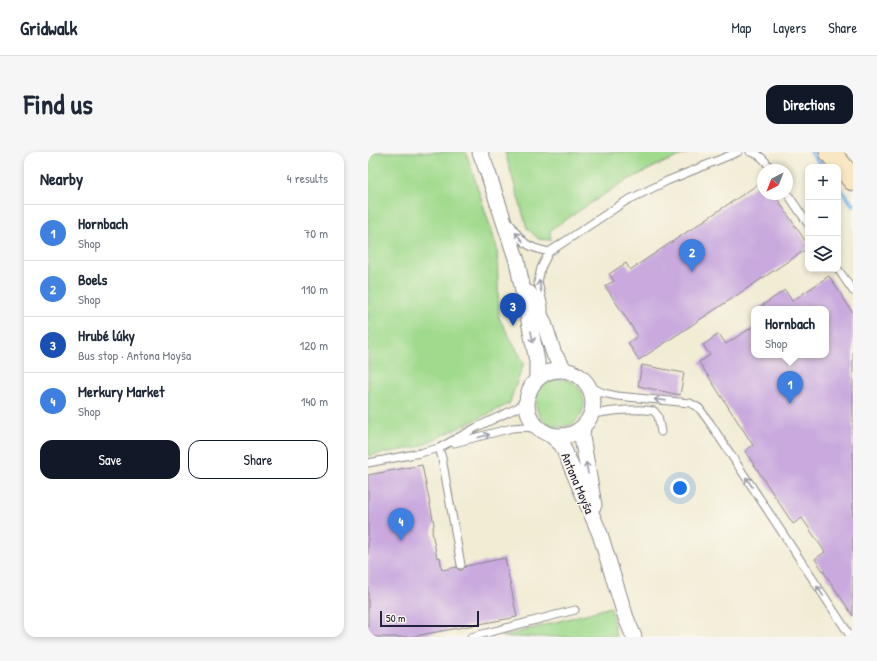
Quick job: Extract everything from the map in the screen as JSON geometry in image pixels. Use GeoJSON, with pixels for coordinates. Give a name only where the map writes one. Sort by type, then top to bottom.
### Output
{"type":"FeatureCollection","features":[{"type":"Feature","properties":{"kind":"main road"},"geometry":{"type":"LineString","coordinates":[[830,152],[853,180]]}},
{"type":"Feature","properties":{"kind":"street"},"geometry":{"type":"LineString","coordinates":[[480,152],[500,209],[519,271],[537,361],[537,378]]}},
{"type":"Feature","properties":{"kind":"street"},"geometry":{"type":"LineString","coordinates":[[484,152],[488,173]]}},
{"type":"Feature","properties":{"kind":"street"},"geometry":{"type":"LineString","coordinates":[[519,271],[544,323],[554,354],[564,369]]}},
{"type":"Feature","properties":{"kind":"street"},"geometry":{"type":"LineString","coordinates":[[564,369],[579,375],[589,386],[594,401],[592,414],[583,427],[568,435],[556,436],[546,433],[536,426],[529,415],[526,402],[531,386],[537,378],[550,371],[564,369]]}},
{"type":"Feature","properties":{"kind":"street","name":"Antona Moyša"},"geometry":{"type":"LineString","coordinates":[[583,427],[583,444],[600,534]]}},
{"type":"Feature","properties":{"kind":"street","name":"Antona Moyša"},"geometry":{"type":"LineString","coordinates":[[546,433],[562,445],[600,534],[626,618],[630,637]]}},
{"type":"Feature","properties":{"kind":"street","name":"Antona Moyša"},"geometry":{"type":"LineString","coordinates":[[626,618],[634,637]]}},
{"type":"Feature","properties":{"kind":"lane"},"geometry":{"type":"LineString","coordinates":[[544,323],[544,307],[538,282],[541,268],[549,252],[626,201],[667,181],[738,152]]}},
{"type":"Feature","properties":{"kind":"lane"},"geometry":{"type":"LineString","coordinates":[[750,152],[755,153],[768,164]]}},
{"type":"Feature","properties":{"kind":"lane"},"geometry":{"type":"LineString","coordinates":[[792,200],[805,220]]}},
{"type":"Feature","properties":{"kind":"lane"},"geometry":{"type":"LineString","coordinates":[[500,209],[520,240],[532,248],[549,252]]}},
{"type":"Feature","properties":{"kind":"lane"},"geometry":{"type":"LineString","coordinates":[[840,272],[853,291]]}},
{"type":"Feature","properties":{"kind":"lane"},"geometry":{"type":"LineString","coordinates":[[589,386],[603,393],[616,396],[690,403],[699,408],[852,637]]}},
{"type":"Feature","properties":{"kind":"lane"},"geometry":{"type":"LineString","coordinates":[[442,446],[519,407],[527,395]]}},
{"type":"Feature","properties":{"kind":"lane"},"geometry":{"type":"LineString","coordinates":[[592,414],[617,411],[654,411],[658,416],[661,432]]}},
{"type":"Feature","properties":{"kind":"lane"},"geometry":{"type":"LineString","coordinates":[[368,463],[420,453],[512,428],[526,427],[546,433]]}},
{"type":"Feature","properties":{"kind":"lane"},"geometry":{"type":"LineString","coordinates":[[442,446],[442,458],[461,565]]}},
{"type":"Feature","properties":{"kind":"lane"},"geometry":{"type":"LineString","coordinates":[[471,637],[575,610]]}},
{"type":"Feature","properties":{"kind":"green space"},"geometry":{"type":"Polygon","coordinates":[[[368,152],[466,152],[497,248],[499,318],[524,363],[509,404],[418,447],[368,456],[368,152]]]}},
{"type":"Feature","properties":{"kind":"green space"},"geometry":{"type":"Polygon","coordinates":[[[505,152],[690,152],[660,164],[620,184],[550,230],[551,240],[539,239],[527,228],[505,152]]]}},
{"type":"Feature","properties":{"kind":"green space"},"geometry":{"type":"Polygon","coordinates":[[[555,379],[565,379],[577,386],[584,398],[584,408],[577,420],[565,427],[555,427],[547,423],[540,416],[536,408],[536,398],[540,390],[547,383],[555,379]]]}},
{"type":"Feature","properties":{"kind":"green space"},"geometry":{"type":"Polygon","coordinates":[[[611,607],[616,637],[501,637],[611,607]]]}},
{"type":"Feature","properties":{"kind":"building"},"geometry":{"type":"Polygon","coordinates":[[[757,185],[757,200],[778,200],[805,240],[805,250],[639,360],[628,343],[638,336],[605,286],[614,281],[609,274],[626,263],[630,270],[757,185]]]}},
{"type":"Feature","properties":{"kind":"building"},"geometry":{"type":"Polygon","coordinates":[[[829,276],[853,313],[853,616],[815,559],[825,552],[802,518],[793,524],[745,451],[753,445],[699,362],[710,355],[703,345],[719,334],[726,344],[751,328],[751,358],[829,358],[829,306],[761,306],[785,290],[792,301],[829,276]]]}},
{"type":"Feature","properties":{"kind":"building"},"geometry":{"type":"Polygon","coordinates":[[[642,365],[684,373],[680,395],[638,386],[642,365]]]}},
{"type":"Feature","properties":{"kind":"building"},"geometry":{"type":"Polygon","coordinates":[[[422,465],[434,524],[432,532],[437,558],[440,557],[442,570],[457,567],[459,570],[462,570],[466,566],[505,558],[517,617],[410,637],[368,637],[368,475],[422,465]]]}},
{"type":"Feature","properties":{"kind":"waterway"},"geometry":{"type":"LineString","coordinates":[[811,152],[821,164]]}},
{"type":"Feature","properties":{"kind":"waterway"},"geometry":{"type":"LineString","coordinates":[[841,190],[853,205]]}},
{"type":"Feature","properties":{"kind":"place","name":"Boels"},"geometry":{"type":"Point","coordinates":[692,272]}},
{"type":"Feature","properties":{"kind":"place","name":"Hrubé lúky"},"geometry":{"type":"Point","coordinates":[513,326]}},
{"type":"Feature","properties":{"kind":"place","name":"Hornbach"},"geometry":{"type":"Point","coordinates":[790,404]}},
{"type":"Feature","properties":{"kind":"place","name":"Merkury Market"},"geometry":{"type":"Point","coordinates":[401,541]}}]}
